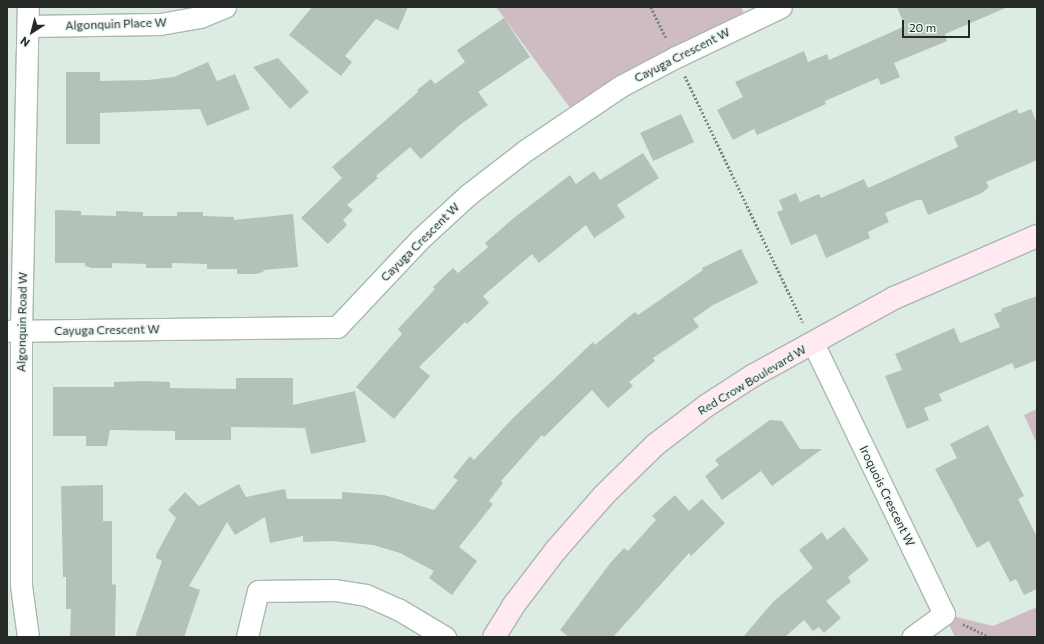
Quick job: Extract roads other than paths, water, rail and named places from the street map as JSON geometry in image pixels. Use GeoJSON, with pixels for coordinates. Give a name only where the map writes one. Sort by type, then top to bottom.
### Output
{"type":"FeatureCollection","features":[{"type":"Feature","properties":{"kind":"street","name":"Algonquin Place W"},"geometry":{"type":"LineString","coordinates":[[28,17],[160,24],[200,17],[225,7]]}},
{"type":"Feature","properties":{"kind":"street","name":"Cayuga Crescent W"},"geometry":{"type":"LineString","coordinates":[[14,331],[337,327],[421,238],[469,194],[526,150],[621,86],[676,57],[781,7]]}},
{"type":"Feature","properties":{"kind":"street","name":"Algonquin Road W"},"geometry":{"type":"LineString","coordinates":[[28,17],[14,331],[21,585],[28,637]]}},
{"type":"Feature","properties":{"kind":"street","name":"Red Crow Boulevard W"},"geometry":{"type":"LineString","coordinates":[[494,637],[513,606],[556,550],[604,494],[655,445],[706,406],[813,342],[894,298],[1037,236]]}},
{"type":"Feature","properties":{"kind":"street","name":"Iroquois Crescent W"},"geometry":{"type":"LineString","coordinates":[[813,342],[944,614],[912,637]]}},
{"type":"Feature","properties":{"kind":"street"},"geometry":{"type":"LineString","coordinates":[[247,637],[258,591],[335,590],[366,595],[398,609],[445,637]]}}]}
